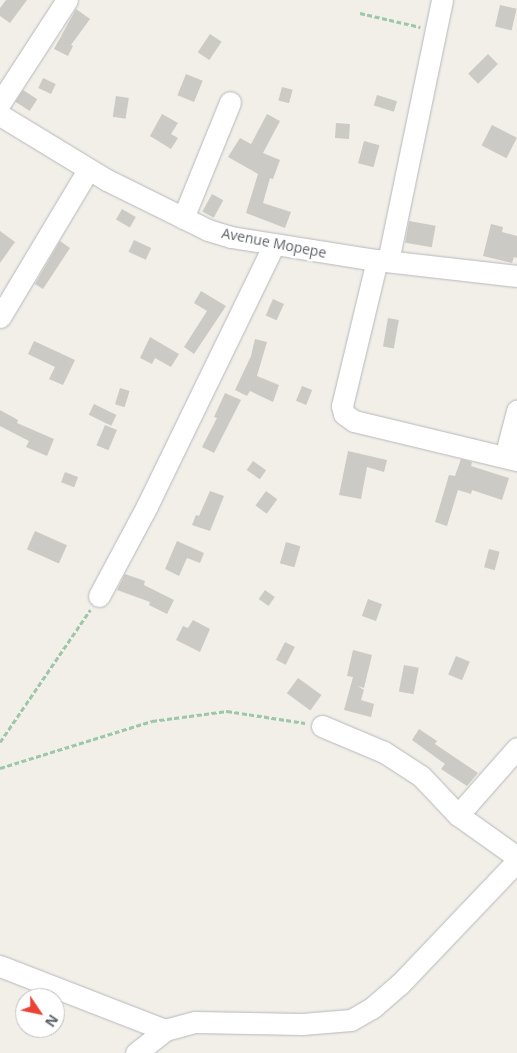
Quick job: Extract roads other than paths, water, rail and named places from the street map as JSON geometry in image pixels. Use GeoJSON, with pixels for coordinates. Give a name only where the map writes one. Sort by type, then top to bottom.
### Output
{"type":"FeatureCollection","features":[{"type":"Feature","properties":{"kind":"street"},"geometry":{"type":"LineString","coordinates":[[0,103],[67,0]]}},
{"type":"Feature","properties":{"kind":"street"},"geometry":{"type":"LineString","coordinates":[[442,0],[382,261],[342,406],[344,414],[354,421],[511,459],[517,412]]}},
{"type":"Feature","properties":{"kind":"street"},"geometry":{"type":"LineString","coordinates":[[183,218],[230,102]]}},
{"type":"Feature","properties":{"kind":"street","name":"Avenue Mopepe"},"geometry":{"type":"LineString","coordinates":[[0,114],[88,170],[183,218],[231,237],[382,261],[517,276]]}},
{"type":"Feature","properties":{"kind":"street"},"geometry":{"type":"LineString","coordinates":[[0,317],[88,170]]}},
{"type":"Feature","properties":{"kind":"street"},"geometry":{"type":"LineString","coordinates":[[99,596],[147,506],[274,245]]}},
{"type":"Feature","properties":{"kind":"street"},"geometry":{"type":"LineString","coordinates":[[322,726],[384,752],[421,776],[458,815],[517,857]]}},
{"type":"Feature","properties":{"kind":"street"},"geometry":{"type":"LineString","coordinates":[[458,815],[517,748]]}},
{"type":"Feature","properties":{"kind":"street"},"geometry":{"type":"LineString","coordinates":[[136,1053],[166,1030],[195,1022],[302,1024],[351,1020],[372,1008],[400,984],[517,861]]}},
{"type":"Feature","properties":{"kind":"street"},"geometry":{"type":"LineString","coordinates":[[0,966],[166,1030]]}}]}
